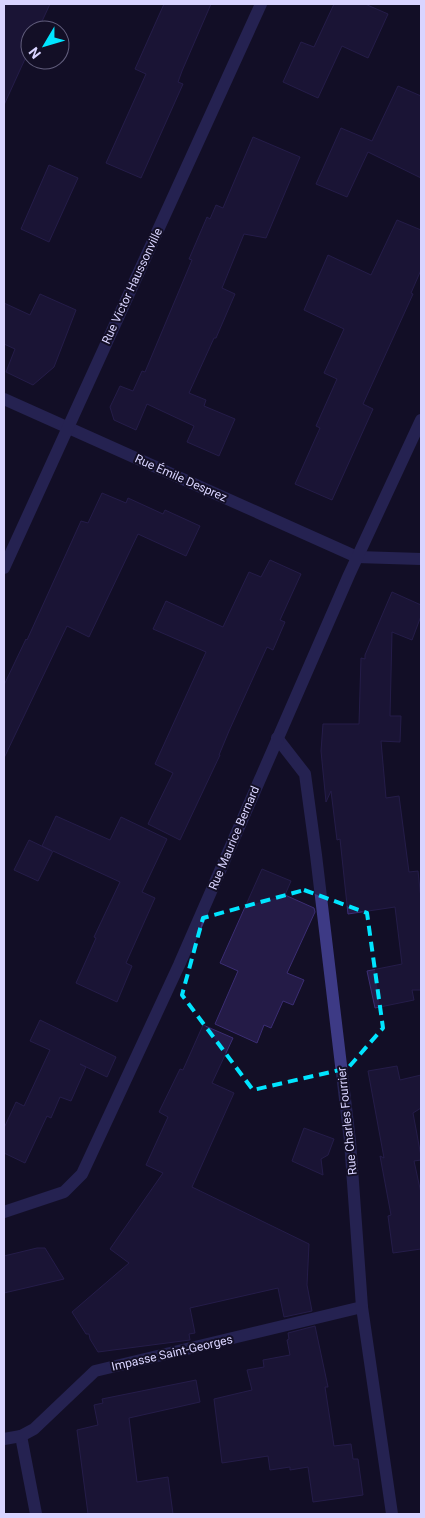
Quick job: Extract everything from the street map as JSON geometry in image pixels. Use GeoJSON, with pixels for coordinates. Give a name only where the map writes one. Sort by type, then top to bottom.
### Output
{"type":"FeatureCollection","features":[{"type":"Feature","properties":{"kind":"street","name":"Rue Victor Haussonville"},"geometry":{"type":"LineString","coordinates":[[4,568],[261,4]]}},
{"type":"Feature","properties":{"kind":"street","name":"Rue Émile Desprez"},"geometry":{"type":"LineString","coordinates":[[4,399],[358,557]]}},
{"type":"Feature","properties":{"kind":"street","name":"Rue Maurice Bernard"},"geometry":{"type":"LineString","coordinates":[[4,1212],[64,1192],[82,1174],[179,965],[277,738],[421,420]]}},
{"type":"Feature","properties":{"kind":"street"},"geometry":{"type":"LineString","coordinates":[[358,557],[421,559]]}},
{"type":"Feature","properties":{"kind":"street","name":"Rue Charles Fourrier"},"geometry":{"type":"LineString","coordinates":[[277,738],[305,774],[350,1141],[362,1307],[392,1514]]}},
{"type":"Feature","properties":{"kind":"street","name":"Impasse Saint-Georges"},"geometry":{"type":"LineString","coordinates":[[4,1439],[21,1436],[34,1429],[95,1371],[362,1307]]}},
{"type":"Feature","properties":{"kind":"street"},"geometry":{"type":"LineString","coordinates":[[21,1436],[36,1514]]}},
{"type":"Feature","properties":{"kind":"highlighted area"},"geometry":{"type":"Polygon","coordinates":[[[304,890],[367,913],[383,1028],[348,1068],[253,1090],[182,995],[203,918],[304,890]]]}},
{"type":"Feature","properties":{"kind":"building"},"geometry":{"type":"Polygon","coordinates":[[[4,4],[50,4],[43,20],[20,20],[20,70],[4,105],[4,4]]]}},
{"type":"Feature","properties":{"kind":"building"},"geometry":{"type":"Polygon","coordinates":[[[164,4],[211,4],[178,82],[183,84],[141,178],[106,163],[146,74],[135,69],[164,4]]]}},
{"type":"Feature","properties":{"kind":"building"},"geometry":{"type":"Polygon","coordinates":[[[334,4],[365,4],[388,14],[368,58],[342,46],[318,98],[283,82],[301,42],[314,47],[334,4]]]}},
{"type":"Feature","properties":{"kind":"building"},"geometry":{"type":"Polygon","coordinates":[[[398,86],[421,96],[421,178],[368,152],[347,197],[316,184],[341,128],[372,141],[398,86]]]}},
{"type":"Feature","properties":{"kind":"building"},"geometry":{"type":"Polygon","coordinates":[[[253,137],[300,157],[266,238],[244,234],[222,288],[235,294],[189,393],[206,400],[204,406],[235,419],[219,456],[187,442],[194,426],[147,404],[136,430],[114,420],[110,407],[120,386],[133,391],[142,371],[145,372],[192,260],[189,259],[207,217],[210,219],[216,205],[223,208],[253,137]]]}},
{"type":"Feature","properties":{"kind":"building"},"geometry":{"type":"Polygon","coordinates":[[[49,165],[78,178],[49,242],[21,229],[49,165]]]}},
{"type":"Feature","properties":{"kind":"building"},"geometry":{"type":"Polygon","coordinates":[[[397,220],[421,230],[421,270],[411,293],[413,294],[363,404],[373,409],[332,500],[295,484],[320,428],[316,426],[337,379],[324,373],[344,329],[304,310],[328,255],[371,275],[397,220]]]}},
{"type":"Feature","properties":{"kind":"building"},"geometry":{"type":"Polygon","coordinates":[[[40,294],[76,310],[54,367],[33,385],[6,372],[15,349],[4,344],[4,303],[30,315],[40,294]]]}},
{"type":"Feature","properties":{"kind":"building"},"geometry":{"type":"Polygon","coordinates":[[[102,493],[126,503],[128,498],[163,514],[165,510],[200,526],[186,556],[138,534],[89,637],[67,626],[4,758],[4,685],[27,640],[81,521],[88,523],[102,493]]]}},
{"type":"Feature","properties":{"kind":"building"},"geometry":{"type":"Polygon","coordinates":[[[270,560],[301,574],[280,620],[285,622],[273,650],[267,647],[220,755],[180,840],[148,824],[173,773],[155,764],[206,652],[153,629],[166,601],[223,627],[249,572],[261,577],[270,560]]]}},
{"type":"Feature","properties":{"kind":"building"},"geometry":{"type":"Polygon","coordinates":[[[392,592],[421,605],[421,616],[412,640],[392,632],[390,716],[401,716],[400,742],[381,741],[386,798],[399,796],[409,872],[418,871],[421,899],[421,990],[412,990],[414,1000],[375,1008],[367,971],[402,964],[395,907],[348,914],[340,839],[337,840],[331,791],[326,802],[321,751],[323,724],[359,724],[361,658],[365,659],[392,592]]]}},
{"type":"Feature","properties":{"kind":"building"},"geometry":{"type":"Polygon","coordinates":[[[56,816],[110,840],[121,817],[167,839],[142,892],[155,898],[126,963],[132,966],[117,1002],[76,983],[96,938],[94,937],[120,882],[53,851],[38,881],[14,870],[29,840],[52,851],[42,846],[56,816]]]}},
{"type":"Feature","properties":{"kind":"building"},"geometry":{"type":"Polygon","coordinates":[[[262,869],[291,881],[285,895],[314,908],[315,912],[287,973],[304,980],[293,1005],[283,1001],[271,1028],[264,1025],[257,1043],[215,1024],[238,971],[220,963],[262,869]]]}},
{"type":"Feature","properties":{"kind":"building"},"geometry":{"type":"Polygon","coordinates":[[[40,1020],[116,1057],[107,1077],[80,1064],[86,1067],[71,1101],[60,1097],[51,1118],[47,1116],[25,1163],[4,1153],[4,1128],[16,1102],[24,1106],[50,1050],[30,1041],[40,1020]]]}},
{"type":"Feature","properties":{"kind":"building"},"geometry":{"type":"Polygon","coordinates":[[[203,1025],[233,1038],[212,1083],[234,1093],[192,1187],[309,1244],[307,1285],[312,1311],[284,1317],[278,1288],[190,1308],[195,1333],[189,1334],[190,1340],[98,1352],[89,1334],[86,1334],[72,1312],[129,1263],[110,1249],[163,1173],[146,1165],[168,1117],[159,1112],[180,1069],[183,1070],[203,1025]]]}},
{"type":"Feature","properties":{"kind":"building"},"geometry":{"type":"Polygon","coordinates":[[[397,1066],[400,1080],[421,1075],[421,1108],[413,1113],[421,1156],[421,1160],[414,1161],[421,1193],[421,1249],[393,1253],[388,1216],[391,1215],[380,1156],[384,1158],[368,1071],[397,1066]]]}},
{"type":"Feature","properties":{"kind":"building"},"geometry":{"type":"Polygon","coordinates":[[[304,1128],[334,1139],[328,1155],[321,1159],[323,1175],[292,1161],[304,1128]]]}},
{"type":"Feature","properties":{"kind":"building"},"geometry":{"type":"Polygon","coordinates":[[[37,1248],[45,1248],[64,1279],[4,1293],[4,1256],[37,1248]]]}},
{"type":"Feature","properties":{"kind":"building"},"geometry":{"type":"Polygon","coordinates":[[[315,1326],[328,1387],[325,1387],[334,1446],[351,1444],[353,1459],[358,1459],[363,1495],[313,1502],[308,1467],[290,1470],[290,1467],[270,1470],[268,1456],[222,1463],[214,1399],[252,1390],[247,1370],[264,1367],[263,1360],[290,1355],[287,1340],[289,1339],[288,1333],[315,1326]]]}},
{"type":"Feature","properties":{"kind":"building"},"geometry":{"type":"Polygon","coordinates":[[[196,1380],[200,1402],[129,1418],[137,1482],[168,1477],[173,1514],[88,1514],[77,1430],[98,1425],[94,1405],[103,1403],[102,1399],[196,1380]]]}}]}
